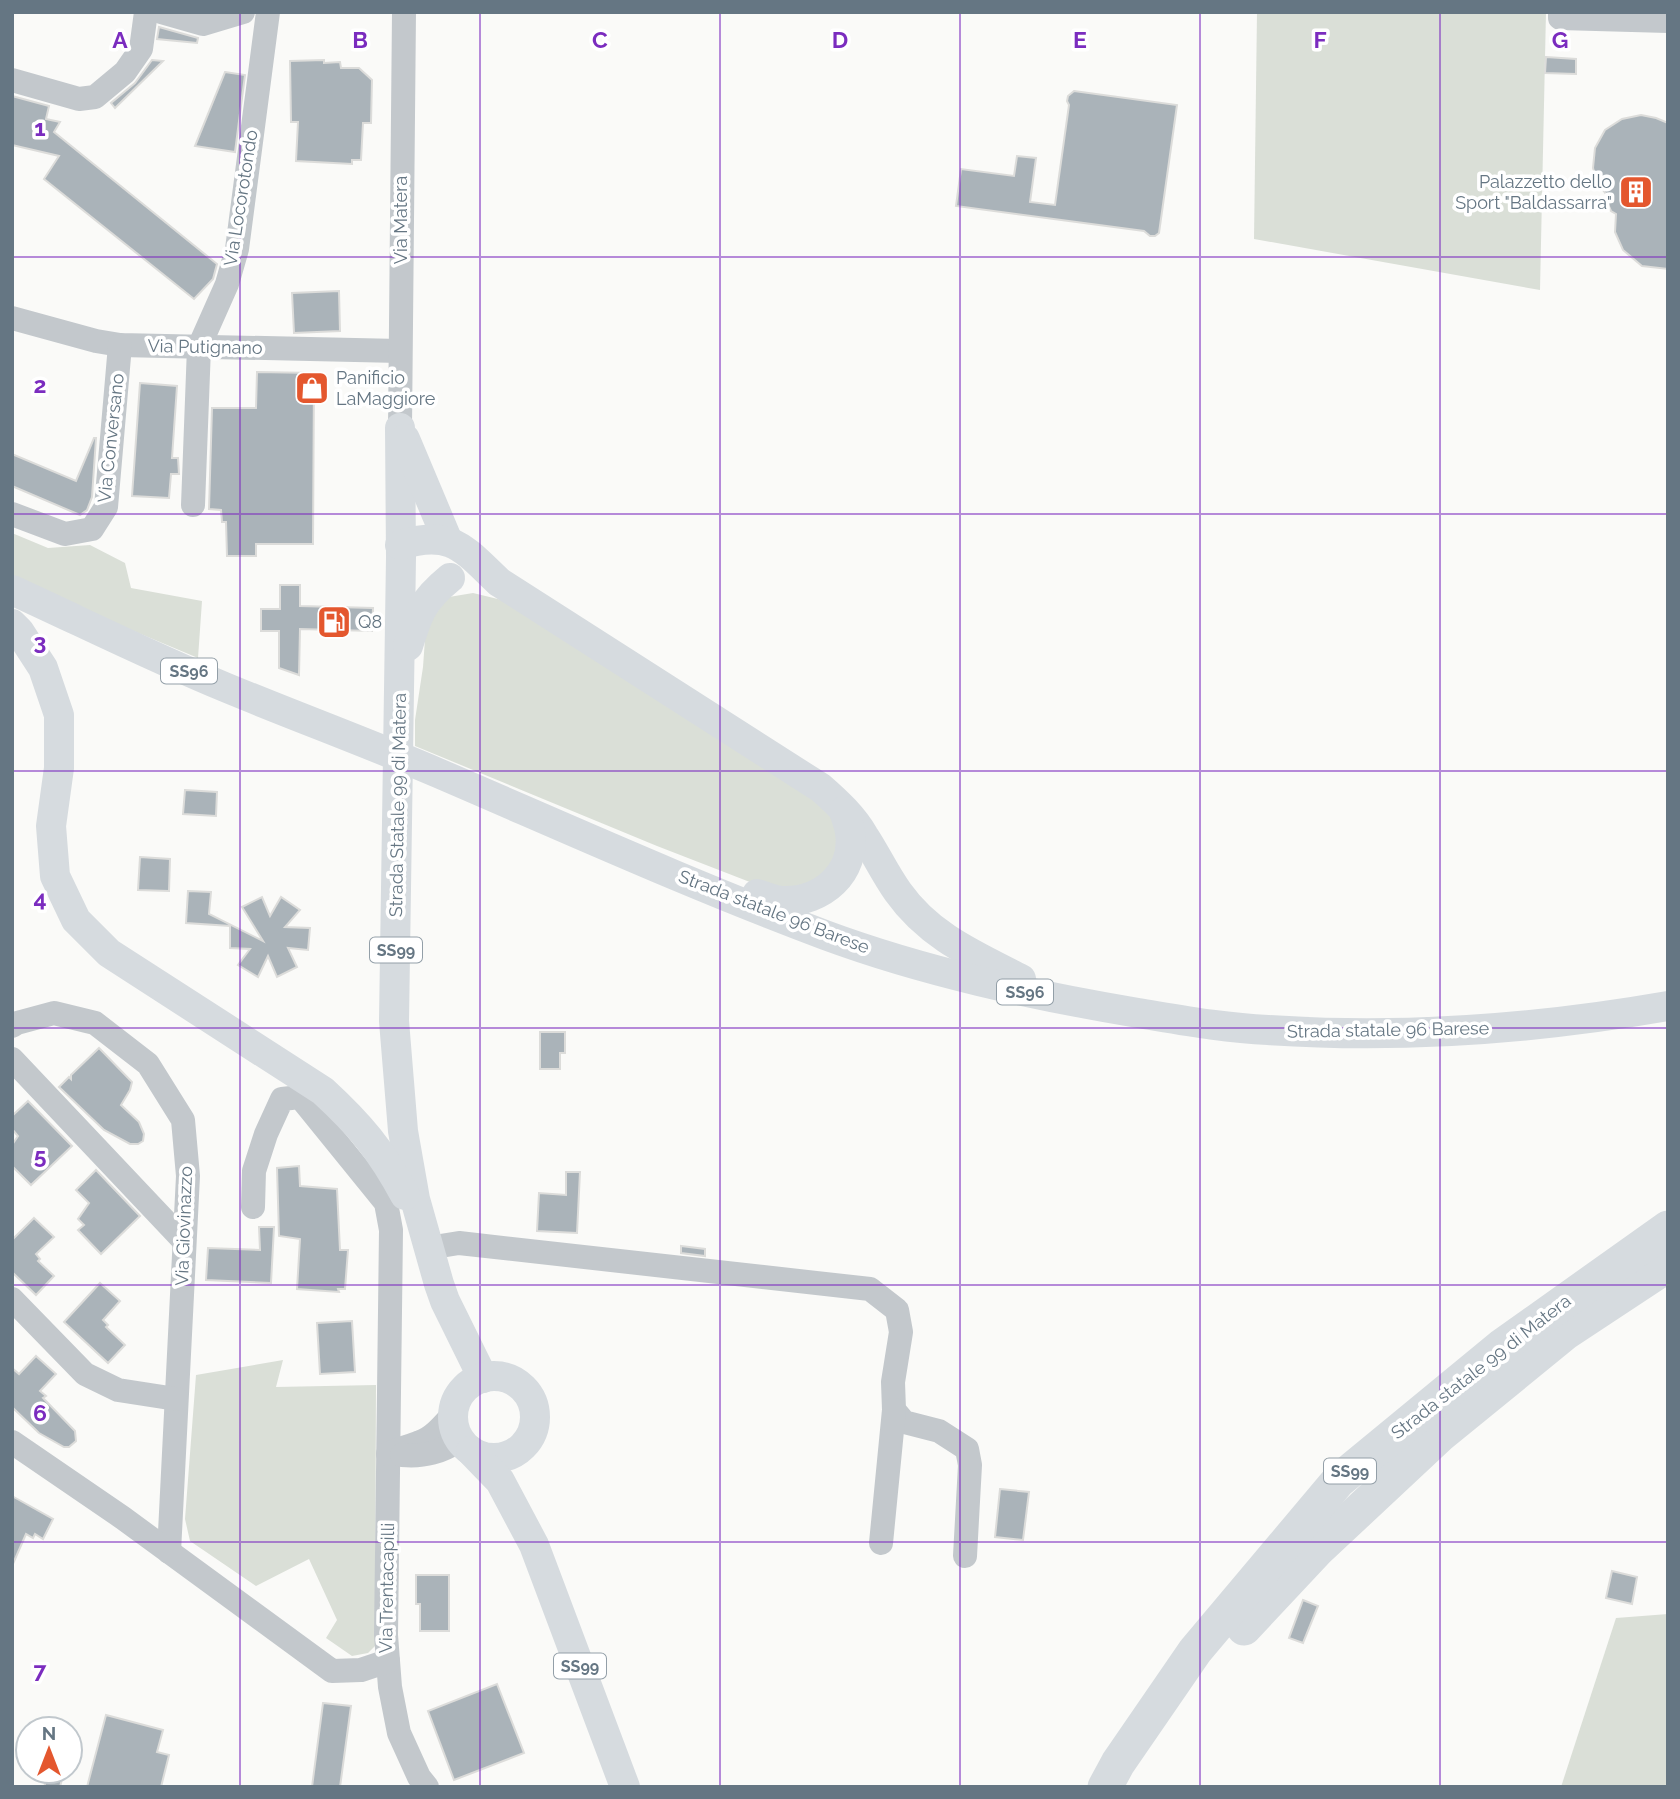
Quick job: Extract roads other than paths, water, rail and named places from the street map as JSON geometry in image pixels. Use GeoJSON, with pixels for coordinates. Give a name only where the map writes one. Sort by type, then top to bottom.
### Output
{"type":"FeatureCollection","features":[{"type":"Feature","properties":{"kind":"highway","name":"Strada statale 99 di Matera"},"geometry":{"type":"LineString","coordinates":[[1105,1787],[1118,1763],[1195,1651],[1338,1481],[1503,1346],[1668,1228]]}},
{"type":"Feature","properties":{"kind":"highway","name":"Strada statale 99 di Matera"},"geometry":{"type":"LineString","coordinates":[[1130,1787],[1163,1730],[1246,1626],[1317,1550],[1440,1435],[1565,1333],[1668,1265]]}},
{"type":"Feature","properties":{"kind":"main road"},"geometry":{"type":"LineString","coordinates":[[400,428],[447,539]]}},
{"type":"Feature","properties":{"kind":"main road","name":"Strada Statale 99 di Matera"},"geometry":{"type":"LineString","coordinates":[[400,428],[394,1021],[403,1131],[424,1234],[445,1301],[466,1414]]}},
{"type":"Feature","properties":{"kind":"main road"},"geometry":{"type":"LineString","coordinates":[[499,582],[450,578],[424,572],[400,551],[421,538],[447,539],[468,552],[499,582],[821,788],[843,807],[864,835],[898,893],[920,918],[951,944],[1021,978],[1177,1019]]}},
{"type":"Feature","properties":{"kind":"main road"},"geometry":{"type":"LineString","coordinates":[[399,677],[418,613],[433,592],[450,578]]}},
{"type":"Feature","properties":{"kind":"main road","name":"Strada statale 96 Barese"},"geometry":{"type":"LineString","coordinates":[[12,590],[224,687],[420,765],[602,844],[826,935],[927,967],[1060,1000],[1266,1030],[1367,1033],[1496,1029],[1603,1017],[1668,1006]]}},
{"type":"Feature","properties":{"kind":"main road"},"geometry":{"type":"LineString","coordinates":[[12,624],[43,668],[59,715],[59,768],[51,827],[55,876],[76,920],[108,953],[323,1091],[353,1119],[387,1161],[424,1234]]}},
{"type":"Feature","properties":{"kind":"main road"},"geometry":{"type":"LineString","coordinates":[[602,844],[781,901],[808,899],[831,886],[847,864],[850,834],[843,807]]}},
{"type":"Feature","properties":{"kind":"main road"},"geometry":{"type":"LineString","coordinates":[[496,1376],[521,1385],[535,1408],[536,1421],[532,1434],[514,1454],[492,1458],[466,1414],[496,1376]]}},
{"type":"Feature","properties":{"kind":"main road","name":"SS99"},"geometry":{"type":"LineString","coordinates":[[466,1414],[534,1545],[625,1787]]}},
{"type":"Feature","properties":{"kind":"main road","name":"SS99"},"geometry":{"type":"LineString","coordinates":[[514,1454],[534,1545]]}},
{"type":"Feature","properties":{"kind":"street"},"geometry":{"type":"LineString","coordinates":[[12,80],[79,99],[95,97],[125,72],[141,49],[146,12]]}},
{"type":"Feature","properties":{"kind":"street"},"geometry":{"type":"LineString","coordinates":[[161,12],[204,24],[243,12]]}},
{"type":"Feature","properties":{"kind":"street","name":"Via Locorotondo"},"geometry":{"type":"LineString","coordinates":[[194,505],[199,347],[227,284],[237,248],[268,12]]}},
{"type":"Feature","properties":{"kind":"street","name":"Via Matera"},"geometry":{"type":"LineString","coordinates":[[400,428],[404,12]]}},
{"type":"Feature","properties":{"kind":"street"},"geometry":{"type":"LineString","coordinates":[[1560,12],[1560,18],[1668,21]]}},
{"type":"Feature","properties":{"kind":"street","name":"Via Putignano"},"geometry":{"type":"LineString","coordinates":[[12,318],[120,345],[400,351]]}},
{"type":"Feature","properties":{"kind":"street","name":"Via Conversano"},"geometry":{"type":"LineString","coordinates":[[12,514],[65,534],[92,529],[106,507],[120,345]]}},
{"type":"Feature","properties":{"kind":"street","name":"Via Giovinazzo"},"geometry":{"type":"LineString","coordinates":[[12,1026],[54,1013],[95,1023],[148,1064],[183,1120],[188,1176],[169,1552]]}},
{"type":"Feature","properties":{"kind":"street"},"geometry":{"type":"LineString","coordinates":[[12,1059],[184,1241]]}},
{"type":"Feature","properties":{"kind":"street","name":"Via Trentacapilli"},"geometry":{"type":"LineString","coordinates":[[12,1442],[332,1671],[361,1670],[388,1661],[386,1635],[391,1230],[386,1203],[300,1097],[282,1099],[265,1134],[254,1171],[253,1208]]}},
{"type":"Feature","properties":{"kind":"street"},"geometry":{"type":"LineString","coordinates":[[424,1234],[459,1243],[870,1289],[897,1310],[901,1332],[893,1382],[894,1410],[881,1543]]}},
{"type":"Feature","properties":{"kind":"street"},"geometry":{"type":"LineString","coordinates":[[12,1299],[85,1374],[118,1391],[176,1399]]}},
{"type":"Feature","properties":{"kind":"street"},"geometry":{"type":"LineString","coordinates":[[894,1410],[904,1422],[939,1431],[967,1449],[970,1465],[965,1556]]}},
{"type":"Feature","properties":{"kind":"street"},"geometry":{"type":"LineString","coordinates":[[388,1454],[403,1446],[420,1442],[466,1414]]}},
{"type":"Feature","properties":{"kind":"street"},"geometry":{"type":"LineString","coordinates":[[388,1661],[390,1687],[400,1733],[419,1777],[427,1787]]}},
{"type":"Feature","properties":{"kind":"place","name":"Palazzetto dello Sport \"Baldassarra\""},"geometry":{"type":"Point","coordinates":[1636,192]}},
{"type":"Feature","properties":{"kind":"place","name":"Panificio LaMaggiore"},"geometry":{"type":"Point","coordinates":[312,388]}},
{"type":"Feature","properties":{"kind":"place","name":"Q8"},"geometry":{"type":"Point","coordinates":[334,622]}}]}
